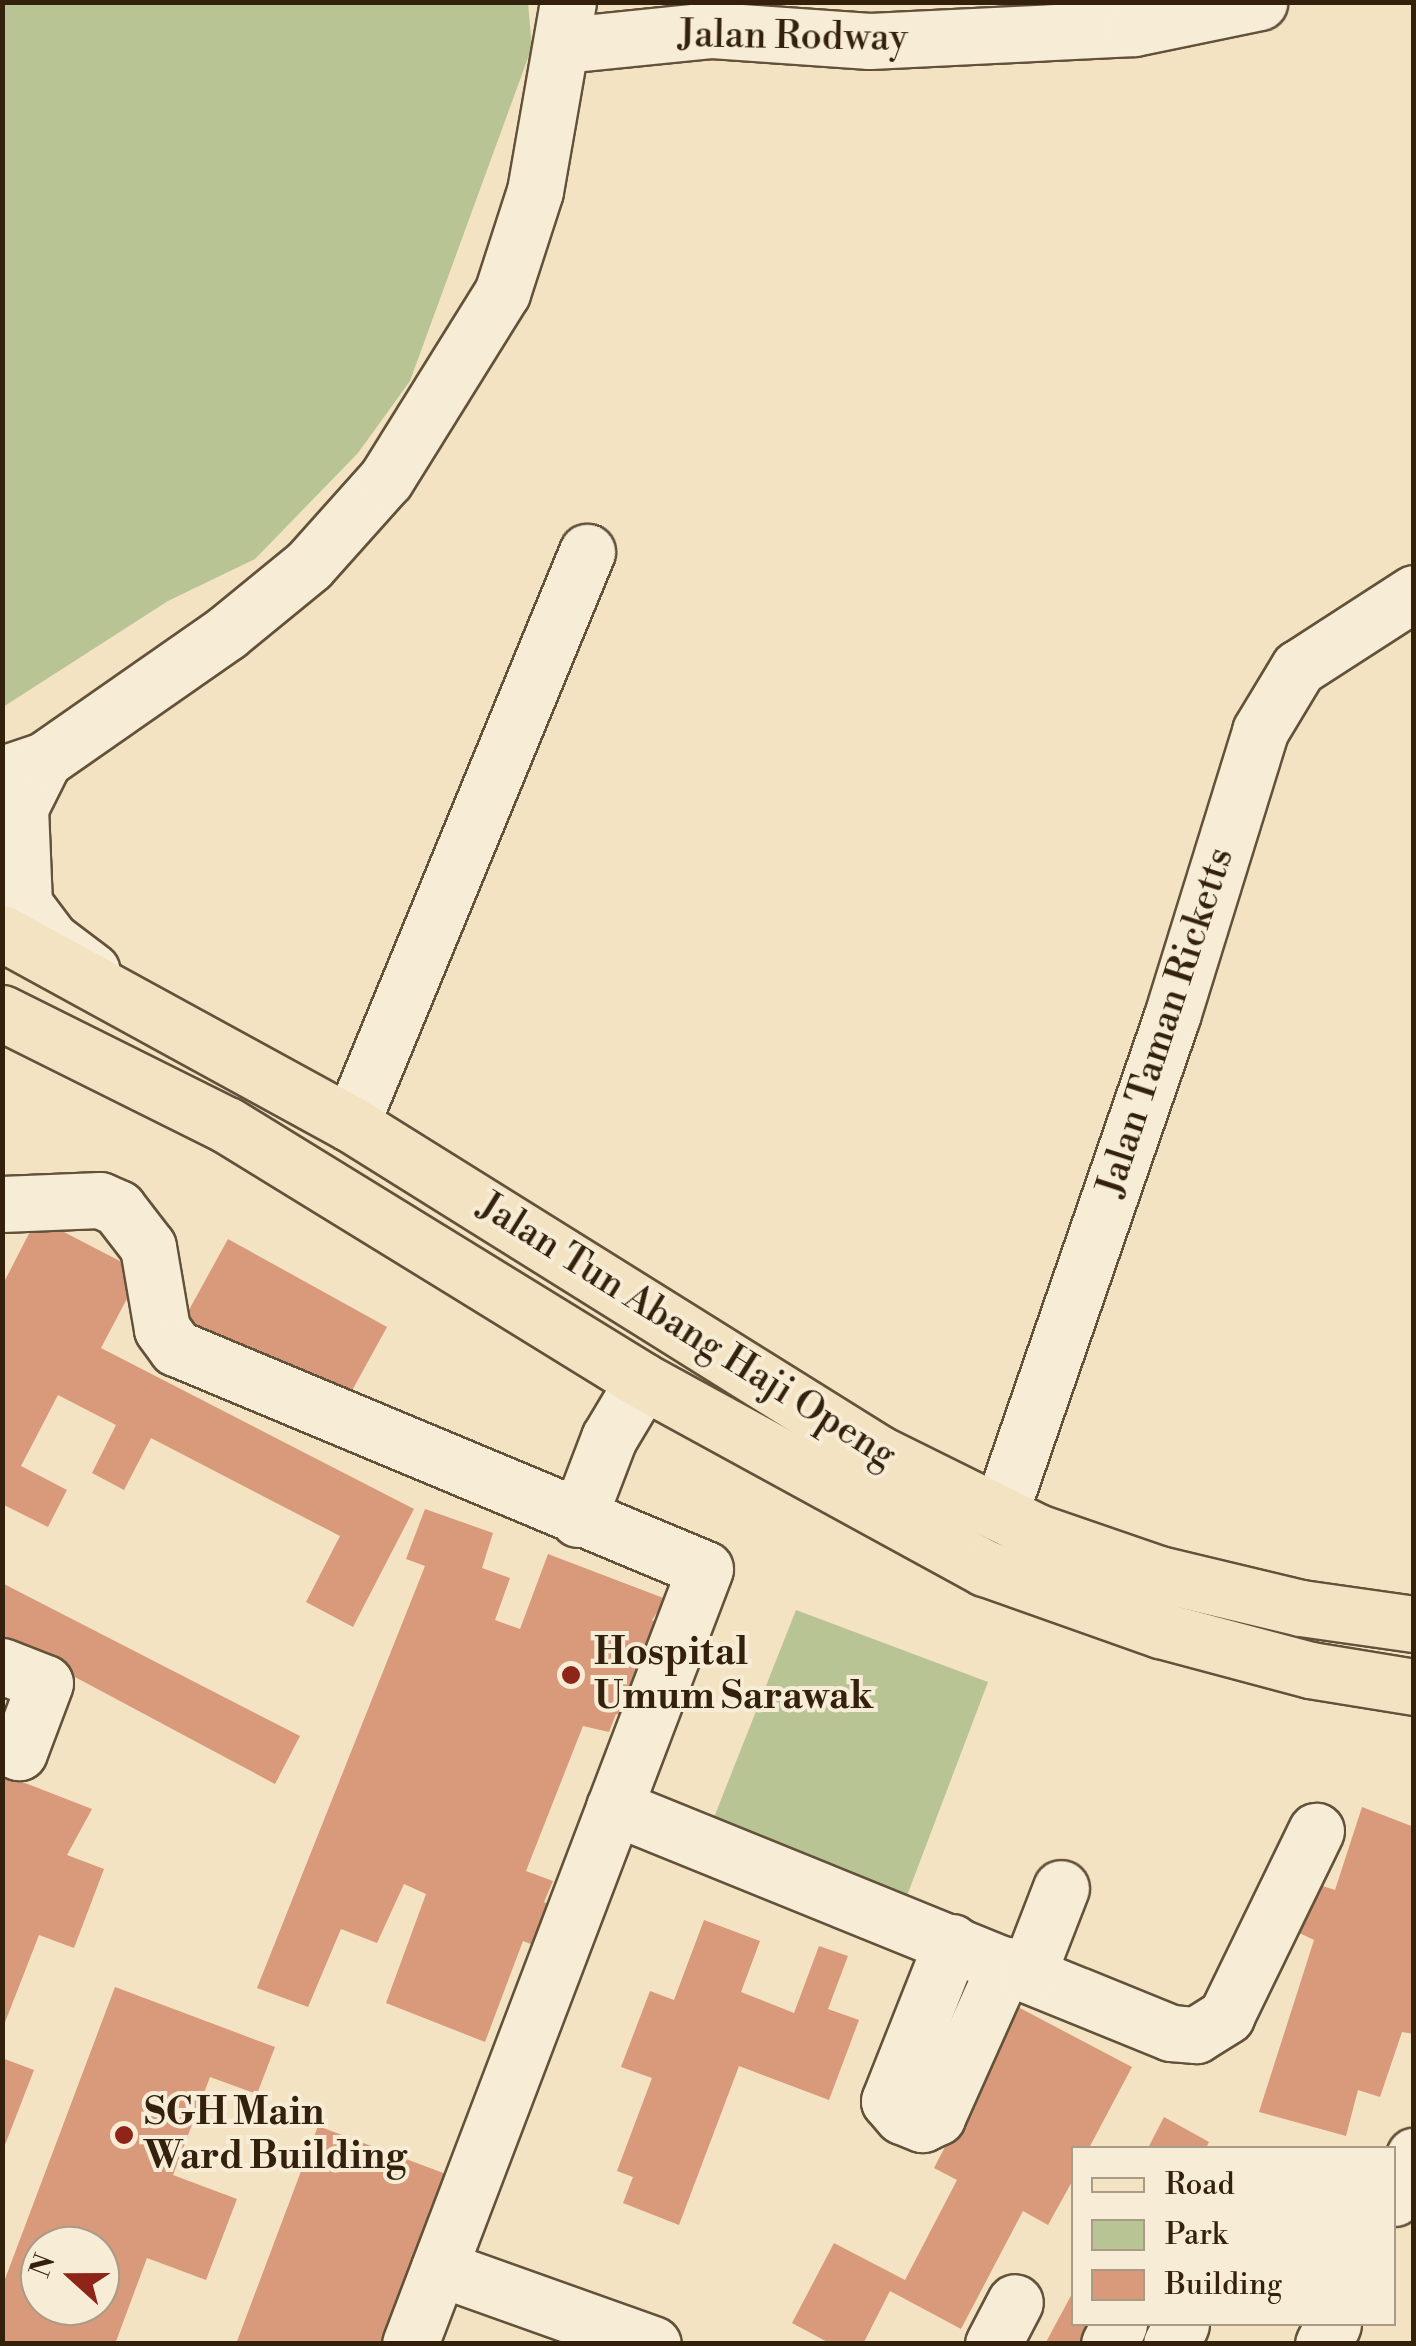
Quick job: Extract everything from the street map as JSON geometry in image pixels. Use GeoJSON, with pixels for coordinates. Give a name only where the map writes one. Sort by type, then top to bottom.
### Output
{"type":"FeatureCollection","features":[{"type":"Feature","properties":{"kind":"main road","name":"Jalan Tun Abang Haji Openg"},"geometry":{"type":"LineString","coordinates":[[2,933],[110,985],[351,1124],[878,1453],[1000,1513],[1159,1574],[1301,1608],[1414,1624]]}},
{"type":"Feature","properties":{"kind":"main road"},"geometry":{"type":"LineString","coordinates":[[2,982],[164,1065],[227,1125]]}},
{"type":"Feature","properties":{"kind":"main road","name":"Jalan Tun Abang Haji Openg"},"geometry":{"type":"LineString","coordinates":[[2,1013],[227,1125],[643,1381],[985,1568],[1160,1630],[1310,1670],[1414,1687]]}},
{"type":"Feature","properties":{"kind":"street","name":"Jalan Rodway"},"geometry":{"type":"LineString","coordinates":[[566,24],[870,41],[1134,28],[1260,2]]}},
{"type":"Feature","properties":{"kind":"street"},"geometry":{"type":"LineString","coordinates":[[110,985],[51,940],[24,904],[20,808],[23,767],[226,632],[308,565],[386,479],[502,293],[535,191],[566,24]]}},
{"type":"Feature","properties":{"kind":"street"},"geometry":{"type":"LineString","coordinates":[[351,1124],[587,552]]}},
{"type":"Feature","properties":{"kind":"street","name":"Jalan Taman Ricketts"},"geometry":{"type":"LineString","coordinates":[[1000,1513],[1172,1016],[1260,731],[1298,668],[1414,593]]}},
{"type":"Feature","properties":{"kind":"street"},"geometry":{"type":"LineString","coordinates":[[2,1204],[100,1200],[118,1208],[148,1247],[162,1329],[176,1348],[705,1570],[410,2344]]}},
{"type":"Feature","properties":{"kind":"street"},"geometry":{"type":"LineString","coordinates":[[578,1519],[609,1438],[643,1381]]}},
{"type":"Feature","properties":{"kind":"street"},"geometry":{"type":"LineString","coordinates":[[2,1666],[45,1683],[18,1752],[2,1746]]}},
{"type":"Feature","properties":{"kind":"street"},"geometry":{"type":"LineString","coordinates":[[614,1807],[1171,2033],[1196,2035],[1226,2016],[1316,1831]]}},
{"type":"Feature","properties":{"kind":"street"},"geometry":{"type":"LineString","coordinates":[[952,1942],[889,2101],[912,2120],[937,2117],[1061,1888]]}},
{"type":"Feature","properties":{"kind":"street"},"geometry":{"type":"LineString","coordinates":[[1396,2194],[1414,2156]]}},
{"type":"Feature","properties":{"kind":"street"},"geometry":{"type":"LineString","coordinates":[[439,2268],[654,2344]]}},
{"type":"Feature","properties":{"kind":"green space"},"geometry":{"type":"Polygon","coordinates":[[[3,2],[528,3],[532,47],[410,381],[358,453],[255,559],[168,601],[3,707],[3,2]]]}},
{"type":"Feature","properties":{"kind":"green space"},"geometry":{"type":"Polygon","coordinates":[[[796,1610],[988,1682],[905,1901],[711,1825],[796,1610]]]}},
{"type":"Feature","properties":{"kind":"building"},"geometry":{"type":"Polygon","coordinates":[[[37,1218],[141,1272],[101,1348],[414,1509],[353,1627],[306,1602],[340,1536],[151,1438],[124,1490],[92,1473],[116,1425],[58,1395],[21,1466],[67,1490],[48,1527],[2,1504],[2,1286],[37,1218]]]}},
{"type":"Feature","properties":{"kind":"building"},"geometry":{"type":"Polygon","coordinates":[[[228,1239],[387,1327],[343,1407],[184,1319],[228,1239]]]}},
{"type":"Feature","properties":{"kind":"building"},"geometry":{"type":"Polygon","coordinates":[[[425,1509],[493,1533],[482,1568],[510,1578],[495,1620],[520,1629],[548,1554],[666,1599],[652,1620],[671,1629],[641,1720],[616,1714],[609,1732],[583,1726],[526,1871],[553,1881],[544,1902],[565,1913],[551,1952],[523,1941],[485,2042],[386,2003],[426,1894],[404,1884],[377,1943],[341,1929],[308,2007],[257,1988],[425,1566],[406,1559],[425,1509]]]}},
{"type":"Feature","properties":{"kind":"building"},"geometry":{"type":"Polygon","coordinates":[[[2,1583],[300,1736],[275,1784],[2,1638],[2,1583]]]}},
{"type":"Feature","properties":{"kind":"building"},"geometry":{"type":"Polygon","coordinates":[[[2,1710],[41,1725],[20,1781],[92,1809],[67,1855],[104,1869],[74,1948],[39,1935],[2,2030],[2,1710]]]}},
{"type":"Feature","properties":{"kind":"building"},"geometry":{"type":"Polygon","coordinates":[[[1362,1807],[1414,1827],[1414,2034],[1402,2032],[1380,2097],[1358,2090],[1346,2136],[1259,2112],[1314,1940],[1289,1928],[1307,1881],[1335,1890],[1362,1807]]]}},
{"type":"Feature","properties":{"kind":"building"},"geometry":{"type":"Polygon","coordinates":[[[704,1920],[760,1941],[741,1992],[794,2013],[819,1946],[848,1956],[828,2009],[859,2020],[829,2100],[739,2066],[679,2225],[623,2203],[633,2177],[617,2171],[652,2078],[621,2067],[650,1991],[674,2000],[704,1920]]]}},
{"type":"Feature","properties":{"kind":"building","name":"SGH Main Ward Building"},"geometry":{"type":"Polygon","coordinates":[[[115,1987],[275,2047],[257,2094],[210,2077],[173,2175],[237,2199],[206,2280],[147,2258],[115,2344],[2,2344],[2,2287],[20,2239],[20,2326],[120,2326],[120,2226],[25,2226],[115,1987]]]}},
{"type":"Feature","properties":{"kind":"building"},"geometry":{"type":"Polygon","coordinates":[[[1018,2007],[1132,2067],[1090,2146],[1071,2146],[1071,2183],[1048,2225],[1023,2211],[961,2329],[890,2291],[863,2344],[831,2344],[792,2323],[834,2243],[905,2280],[957,2180],[934,2168],[1018,2007]]]}},
{"type":"Feature","properties":{"kind":"building"},"geometry":{"type":"Polygon","coordinates":[[[2,2058],[34,2070],[3,2150],[2,2150],[2,2058]]]}},
{"type":"Feature","properties":{"kind":"building"},"geometry":{"type":"Polygon","coordinates":[[[1164,2117],[1209,2142],[1207,2146],[1149,2146],[1164,2117]]]}},
{"type":"Feature","properties":{"kind":"building"},"geometry":{"type":"Polygon","coordinates":[[[318,2126],[446,2174],[383,2344],[236,2344],[318,2126]]]}},
{"type":"Feature","properties":{"kind":"building"},"geometry":{"type":"Polygon","coordinates":[[[1071,2296],[1071,2326],[1113,2326],[1104,2344],[1045,2344],[1071,2296]]]}},
{"type":"Feature","properties":{"kind":"place","name":"Hospital Umum Sarawak"},"geometry":{"type":"Point","coordinates":[571,1675]}},
{"type":"Feature","properties":{"kind":"place","name":"SGH Main Ward Building"},"geometry":{"type":"Point","coordinates":[124,2135]}}]}
